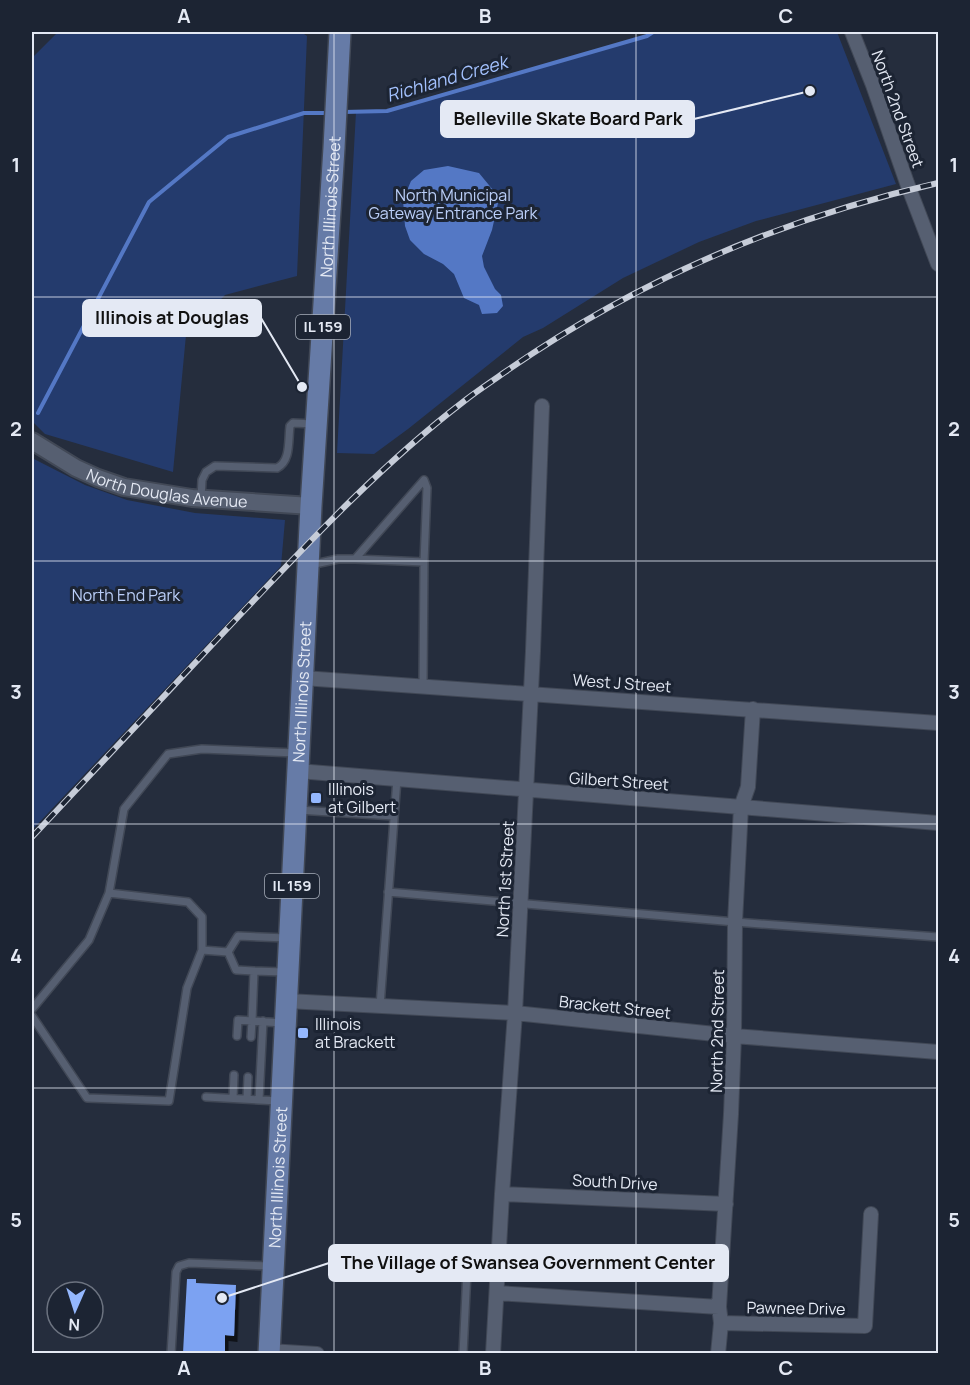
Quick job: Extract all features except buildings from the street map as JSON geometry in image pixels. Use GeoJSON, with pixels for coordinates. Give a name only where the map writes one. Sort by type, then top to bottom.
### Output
{"type":"FeatureCollection","features":[{"type":"Feature","properties":{"kind":"main road","name":"North Illinois Street"},"geometry":{"type":"LineString","coordinates":[[269,1352],[311,506],[340,32]]}},
{"type":"Feature","properties":{"kind":"street","name":"North 2nd Street"},"geometry":{"type":"LineString","coordinates":[[852,32],[939,264]]}},
{"type":"Feature","properties":{"kind":"street","name":"North 1st Street"},"geometry":{"type":"LineString","coordinates":[[493,1353],[515,1013],[531,694],[542,406]]}},
{"type":"Feature","properties":{"kind":"street","name":"North Douglas Avenue"},"geometry":{"type":"LineString","coordinates":[[32,441],[76,468],[124,487],[201,498],[311,506]]}},
{"type":"Feature","properties":{"kind":"street","name":"West J Street"},"geometry":{"type":"LineString","coordinates":[[303,678],[939,723]]}},
{"type":"Feature","properties":{"kind":"street","name":"North 2nd Street"},"geometry":{"type":"LineString","coordinates":[[718,1353],[734,1036],[735,922],[741,807],[748,787],[753,709]]}},
{"type":"Feature","properties":{"kind":"street","name":"Gilbert Street"},"geometry":{"type":"LineString","coordinates":[[298,762],[397,779],[939,823]]}},
{"type":"Feature","properties":{"kind":"street","name":"Brackett Street"},"geometry":{"type":"LineString","coordinates":[[287,1001],[515,1013],[734,1036],[939,1052]]}},
{"type":"Feature","properties":{"kind":"street","name":"South Drive"},"geometry":{"type":"LineString","coordinates":[[502,1194],[726,1204]]}},
{"type":"Feature","properties":{"kind":"street","name":"Pawnee Drive"},"geometry":{"type":"LineString","coordinates":[[721,1323],[865,1326],[871,1214]]}},
{"type":"Feature","properties":{"kind":"street"},"geometry":{"type":"LineString","coordinates":[[497,1293],[719,1306]]}},
{"type":"Feature","properties":{"kind":"street"},"geometry":{"type":"LineString","coordinates":[[269,1352],[317,1353]]}},
{"type":"Feature","properties":{"kind":"lane"},"geometry":{"type":"LineString","coordinates":[[201,498],[202,480],[206,472],[215,466],[277,468],[282,466],[287,460],[290,426],[293,423],[317,424]]}},
{"type":"Feature","properties":{"kind":"lane"},"geometry":{"type":"LineString","coordinates":[[355,559],[424,480],[427,488],[423,686]]}},
{"type":"Feature","properties":{"kind":"lane"},"geometry":{"type":"LineString","coordinates":[[309,565],[338,559],[424,562]]}},
{"type":"Feature","properties":{"kind":"lane"},"geometry":{"type":"LineString","coordinates":[[32,1010],[89,940],[109,893],[124,809],[168,754],[202,749],[298,762]]}},
{"type":"Feature","properties":{"kind":"lane"},"geometry":{"type":"LineString","coordinates":[[380,1006],[397,779]]}},
{"type":"Feature","properties":{"kind":"lane"},"geometry":{"type":"LineString","coordinates":[[296,809],[394,816]]}},
{"type":"Feature","properties":{"kind":"lane"},"geometry":{"type":"LineString","coordinates":[[388,892],[939,937]]}},
{"type":"Feature","properties":{"kind":"lane"},"geometry":{"type":"LineString","coordinates":[[32,1016],[87,1098],[169,1101],[187,988],[202,950],[202,916],[188,903],[109,893]]}},
{"type":"Feature","properties":{"kind":"lane"},"geometry":{"type":"LineString","coordinates":[[228,952],[238,936],[290,938]]}},
{"type":"Feature","properties":{"kind":"lane"},"geometry":{"type":"LineString","coordinates":[[202,950],[228,952]]}},
{"type":"Feature","properties":{"kind":"lane"},"geometry":{"type":"LineString","coordinates":[[228,952],[236,970],[288,972]]}},
{"type":"Feature","properties":{"kind":"lane"},"geometry":{"type":"LineString","coordinates":[[251,1036],[254,971]]}},
{"type":"Feature","properties":{"kind":"lane"},"geometry":{"type":"LineString","coordinates":[[237,1036],[238,1020],[286,1023]]}},
{"type":"Feature","properties":{"kind":"lane"},"geometry":{"type":"LineString","coordinates":[[259,1100],[263,1021]]}},
{"type":"Feature","properties":{"kind":"lane"},"geometry":{"type":"LineString","coordinates":[[233,1098],[234,1075]]}},
{"type":"Feature","properties":{"kind":"lane"},"geometry":{"type":"LineString","coordinates":[[247,1099],[248,1077]]}},
{"type":"Feature","properties":{"kind":"lane"},"geometry":{"type":"LineString","coordinates":[[206,1097],[282,1101]]}},
{"type":"Feature","properties":{"kind":"lane"},"geometry":{"type":"LineString","coordinates":[[171,1353],[176,1272],[179,1266],[189,1263],[273,1266]]}},
{"type":"Feature","properties":{"kind":"lane"},"geometry":{"type":"LineString","coordinates":[[463,1353],[467,1271]]}},
{"type":"Feature","properties":{"kind":"green space"},"geometry":{"type":"Polygon","coordinates":[[[58,32],[301,32],[307,36],[297,276],[225,295],[186,335],[173,472],[45,434],[32,421],[32,58],[58,32]]]}},
{"type":"Feature","properties":{"kind":"green space","name":"North Municipal Gateway Entrance Park"},"geometry":{"type":"Polygon","coordinates":[[[653,32],[837,32],[896,184],[756,221],[699,242],[623,278],[543,328],[523,337],[374,454],[337,453],[356,112],[387,111],[647,36],[653,32]]]}},
{"type":"Feature","properties":{"kind":"green space","name":"North End Park"},"geometry":{"type":"Polygon","coordinates":[[[32,458],[85,485],[127,500],[195,513],[285,520],[281,566],[32,830],[32,458]]]}},
{"type":"Feature","properties":{"kind":"shaded area"},"geometry":{"type":"Polygon","coordinates":[[[448,166],[479,173],[493,190],[498,203],[492,230],[482,256],[484,267],[495,289],[501,295],[503,306],[497,313],[482,314],[479,305],[464,298],[454,274],[443,264],[424,254],[410,240],[405,226],[403,200],[411,181],[424,170],[448,166]]]}},
{"type":"Feature","properties":{"kind":"waterway","name":"Richland Creek"},"geometry":{"type":"LineString","coordinates":[[343,112],[387,111],[647,36],[653,32]]}},
{"type":"Feature","properties":{"kind":"waterway","name":"Richland Creek"},"geometry":{"type":"LineString","coordinates":[[38,413],[149,202],[228,137],[304,113],[329,113]]}},
{"type":"Feature","properties":{"kind":"railway"},"geometry":{"type":"LineString","coordinates":[[32,837],[319,532],[403,451],[474,394],[555,339],[606,309],[713,256],[823,214],[938,183]]}},
{"type":"Feature","properties":{"kind":"place","name":"Belleville Skate Board Park"},"geometry":{"type":"Point","coordinates":[810,91]}},
{"type":"Feature","properties":{"kind":"place","name":"Illinois at Douglas"},"geometry":{"type":"Point","coordinates":[302,387]}},
{"type":"Feature","properties":{"kind":"place","name":"Illinois at Gilbert"},"geometry":{"type":"Point","coordinates":[316,798]}},
{"type":"Feature","properties":{"kind":"place","name":"Illinois at Brackett"},"geometry":{"type":"Point","coordinates":[303,1033]}},
{"type":"Feature","properties":{"kind":"place","name":"The Village of Swansea Government Center"},"geometry":{"type":"Point","coordinates":[222,1298]}}]}
